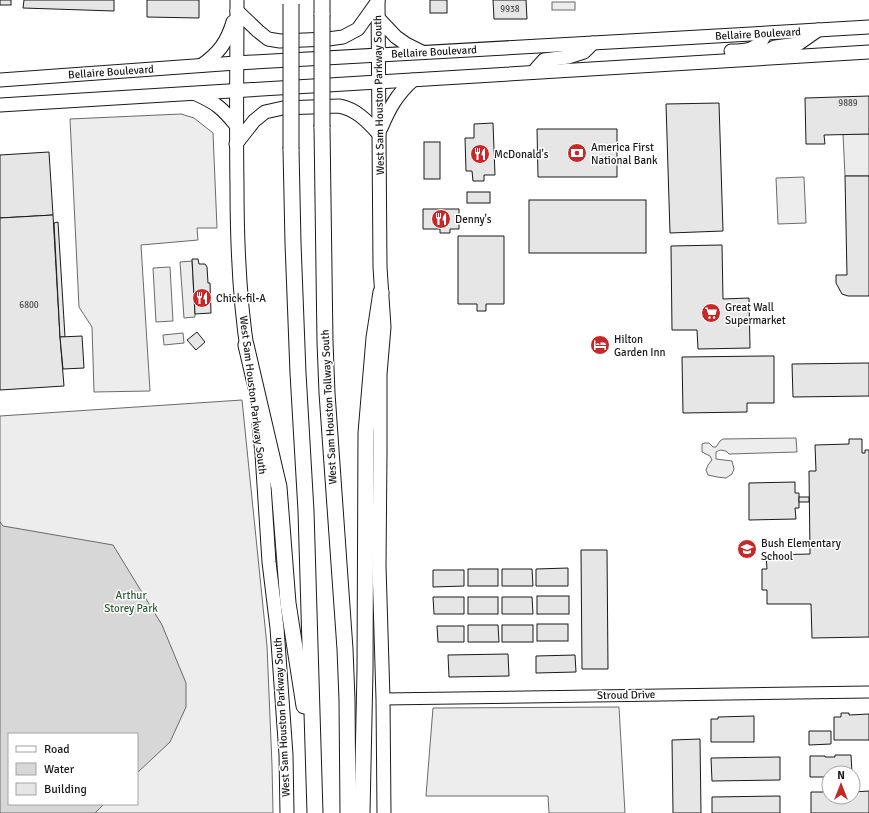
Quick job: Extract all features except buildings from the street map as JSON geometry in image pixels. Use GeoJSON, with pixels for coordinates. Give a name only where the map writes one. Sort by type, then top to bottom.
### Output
{"type":"FeatureCollection","features":[{"type":"Feature","properties":{"kind":"highway","name":"West Sam Houston Tollway South"},"geometry":{"type":"LineString","coordinates":[[322,0],[325,347],[345,649],[348,813]]}},
{"type":"Feature","properties":{"kind":"highway"},"geometry":{"type":"LineString","coordinates":[[291,2],[293,243],[298,373],[306,512],[315,813]]}},
{"type":"Feature","properties":{"kind":"highway"},"geometry":{"type":"LineString","coordinates":[[362,813],[365,662],[366,433],[374,338],[382,292]]}},
{"type":"Feature","properties":{"kind":"highway"},"geometry":{"type":"LineString","coordinates":[[246,344],[279,487],[288,603],[314,768]]}},
{"type":"Feature","properties":{"kind":"main road"},"geometry":{"type":"LineString","coordinates":[[236,5],[258,31],[268,39],[280,41],[343,37],[358,29],[378,0]]}},
{"type":"Feature","properties":{"kind":"main road","name":"West Sam Houston Parkway South"},"geometry":{"type":"LineString","coordinates":[[378,0],[380,267],[384,327],[380,374],[379,566],[383,699],[384,813]]}},
{"type":"Feature","properties":{"kind":"main road"},"geometry":{"type":"LineString","coordinates":[[202,65],[221,49],[230,33],[236,5]]}},
{"type":"Feature","properties":{"kind":"main road","name":"West Sam Houston Parkway South"},"geometry":{"type":"LineString","coordinates":[[236,5],[238,264],[242,316],[255,396],[262,454],[269,562],[277,628],[286,755],[287,813]]}},
{"type":"Feature","properties":{"kind":"main road"},"geometry":{"type":"LineString","coordinates":[[378,18],[396,37],[424,53]]}},
{"type":"Feature","properties":{"kind":"main road","name":"Bellaire Boulevard"},"geometry":{"type":"LineString","coordinates":[[0,80],[202,65],[869,27]]}},
{"type":"Feature","properties":{"kind":"main road"},"geometry":{"type":"LineString","coordinates":[[760,58],[766,52],[775,47],[798,44],[818,30]]}},
{"type":"Feature","properties":{"kind":"main road"},"geometry":{"type":"LineString","coordinates":[[694,63],[713,52],[746,51],[755,47],[762,40],[764,34]]}},
{"type":"Feature","properties":{"kind":"main road"},"geometry":{"type":"LineString","coordinates":[[534,72],[544,60],[568,57],[584,52],[593,43]]}},
{"type":"Feature","properties":{"kind":"main road"},"geometry":{"type":"LineString","coordinates":[[0,105],[869,52]]}},
{"type":"Feature","properties":{"kind":"main road"},"geometry":{"type":"LineString","coordinates":[[236,144],[254,121],[265,112],[283,108],[347,107],[357,112],[379,134],[393,102],[413,80]]}},
{"type":"Feature","properties":{"kind":"main road"},"geometry":{"type":"LineString","coordinates":[[194,93],[219,106],[236,125]]}},
{"type":"Feature","properties":{"kind":"street","name":"Stroud Drive"},"geometry":{"type":"LineString","coordinates":[[383,699],[869,692]]}},
{"type":"Feature","properties":{"kind":"shaded area"},"geometry":{"type":"Polygon","coordinates":[[[552,2],[575,2],[575,10],[552,10],[552,2]]]}},
{"type":"Feature","properties":{"kind":"shaded area"},"geometry":{"type":"Polygon","coordinates":[[[181,114],[194,118],[213,133],[217,228],[197,228],[198,240],[141,245],[150,391],[94,392],[92,327],[79,307],[70,119],[181,114]]]}},
{"type":"Feature","properties":{"kind":"shaded area"},"geometry":{"type":"Polygon","coordinates":[[[843,134],[869,134],[869,176],[845,176],[843,134]]]}},
{"type":"Feature","properties":{"kind":"shaded area"},"geometry":{"type":"Polygon","coordinates":[[[804,177],[806,223],[778,224],[776,178],[804,177]]]}},
{"type":"Feature","properties":{"kind":"shaded area"},"geometry":{"type":"Polygon","coordinates":[[[192,261],[195,317],[184,318],[180,262],[192,261]]]}},
{"type":"Feature","properties":{"kind":"shaded area"},"geometry":{"type":"Polygon","coordinates":[[[170,267],[173,321],[156,322],[153,268],[170,267]]]}},
{"type":"Feature","properties":{"kind":"shaded area"},"geometry":{"type":"Polygon","coordinates":[[[183,333],[184,343],[164,345],[163,335],[183,333]]]}},
{"type":"Feature","properties":{"kind":"shaded area","name":"Arthur Storey Park"},"geometry":{"type":"Polygon","coordinates":[[[242,400],[267,646],[273,813],[0,813],[0,416],[242,400]]]}},
{"type":"Feature","properties":{"kind":"shaded area"},"geometry":{"type":"Polygon","coordinates":[[[796,438],[797,452],[729,454],[726,451],[720,450],[716,452],[716,459],[732,461],[734,469],[732,474],[726,478],[708,475],[706,470],[712,460],[710,456],[702,452],[702,444],[704,443],[709,443],[713,447],[716,447],[723,439],[796,438]]]}},
{"type":"Feature","properties":{"kind":"shaded area"},"geometry":{"type":"Polygon","coordinates":[[[619,707],[625,813],[549,813],[548,796],[426,796],[433,708],[619,707]]]}},
{"type":"Feature","properties":{"kind":"water"},"geometry":{"type":"Polygon","coordinates":[[[0,522],[3,526],[113,545],[162,625],[186,683],[186,707],[170,742],[138,772],[138,733],[8,733],[8,805],[103,805],[95,813],[0,813],[0,522]]]}},
{"type":"Feature","properties":{"kind":"place","name":"America First National Bank"},"geometry":{"type":"Point","coordinates":[577,153]}},
{"type":"Feature","properties":{"kind":"place","name":"McDonald's"},"geometry":{"type":"Point","coordinates":[480,154]}},
{"type":"Feature","properties":{"kind":"place","name":"Denny's"},"geometry":{"type":"Point","coordinates":[441,219]}},
{"type":"Feature","properties":{"kind":"place","name":"Chick-fil-A"},"geometry":{"type":"Point","coordinates":[202,298]}},
{"type":"Feature","properties":{"kind":"place","name":"Great Wall Supermarket"},"geometry":{"type":"Point","coordinates":[711,313]}},
{"type":"Feature","properties":{"kind":"place","name":"Hilton Garden Inn"},"geometry":{"type":"Point","coordinates":[600,345]}},
{"type":"Feature","properties":{"kind":"place","name":"Bush Elementary School"},"geometry":{"type":"Point","coordinates":[747,549]}}]}
